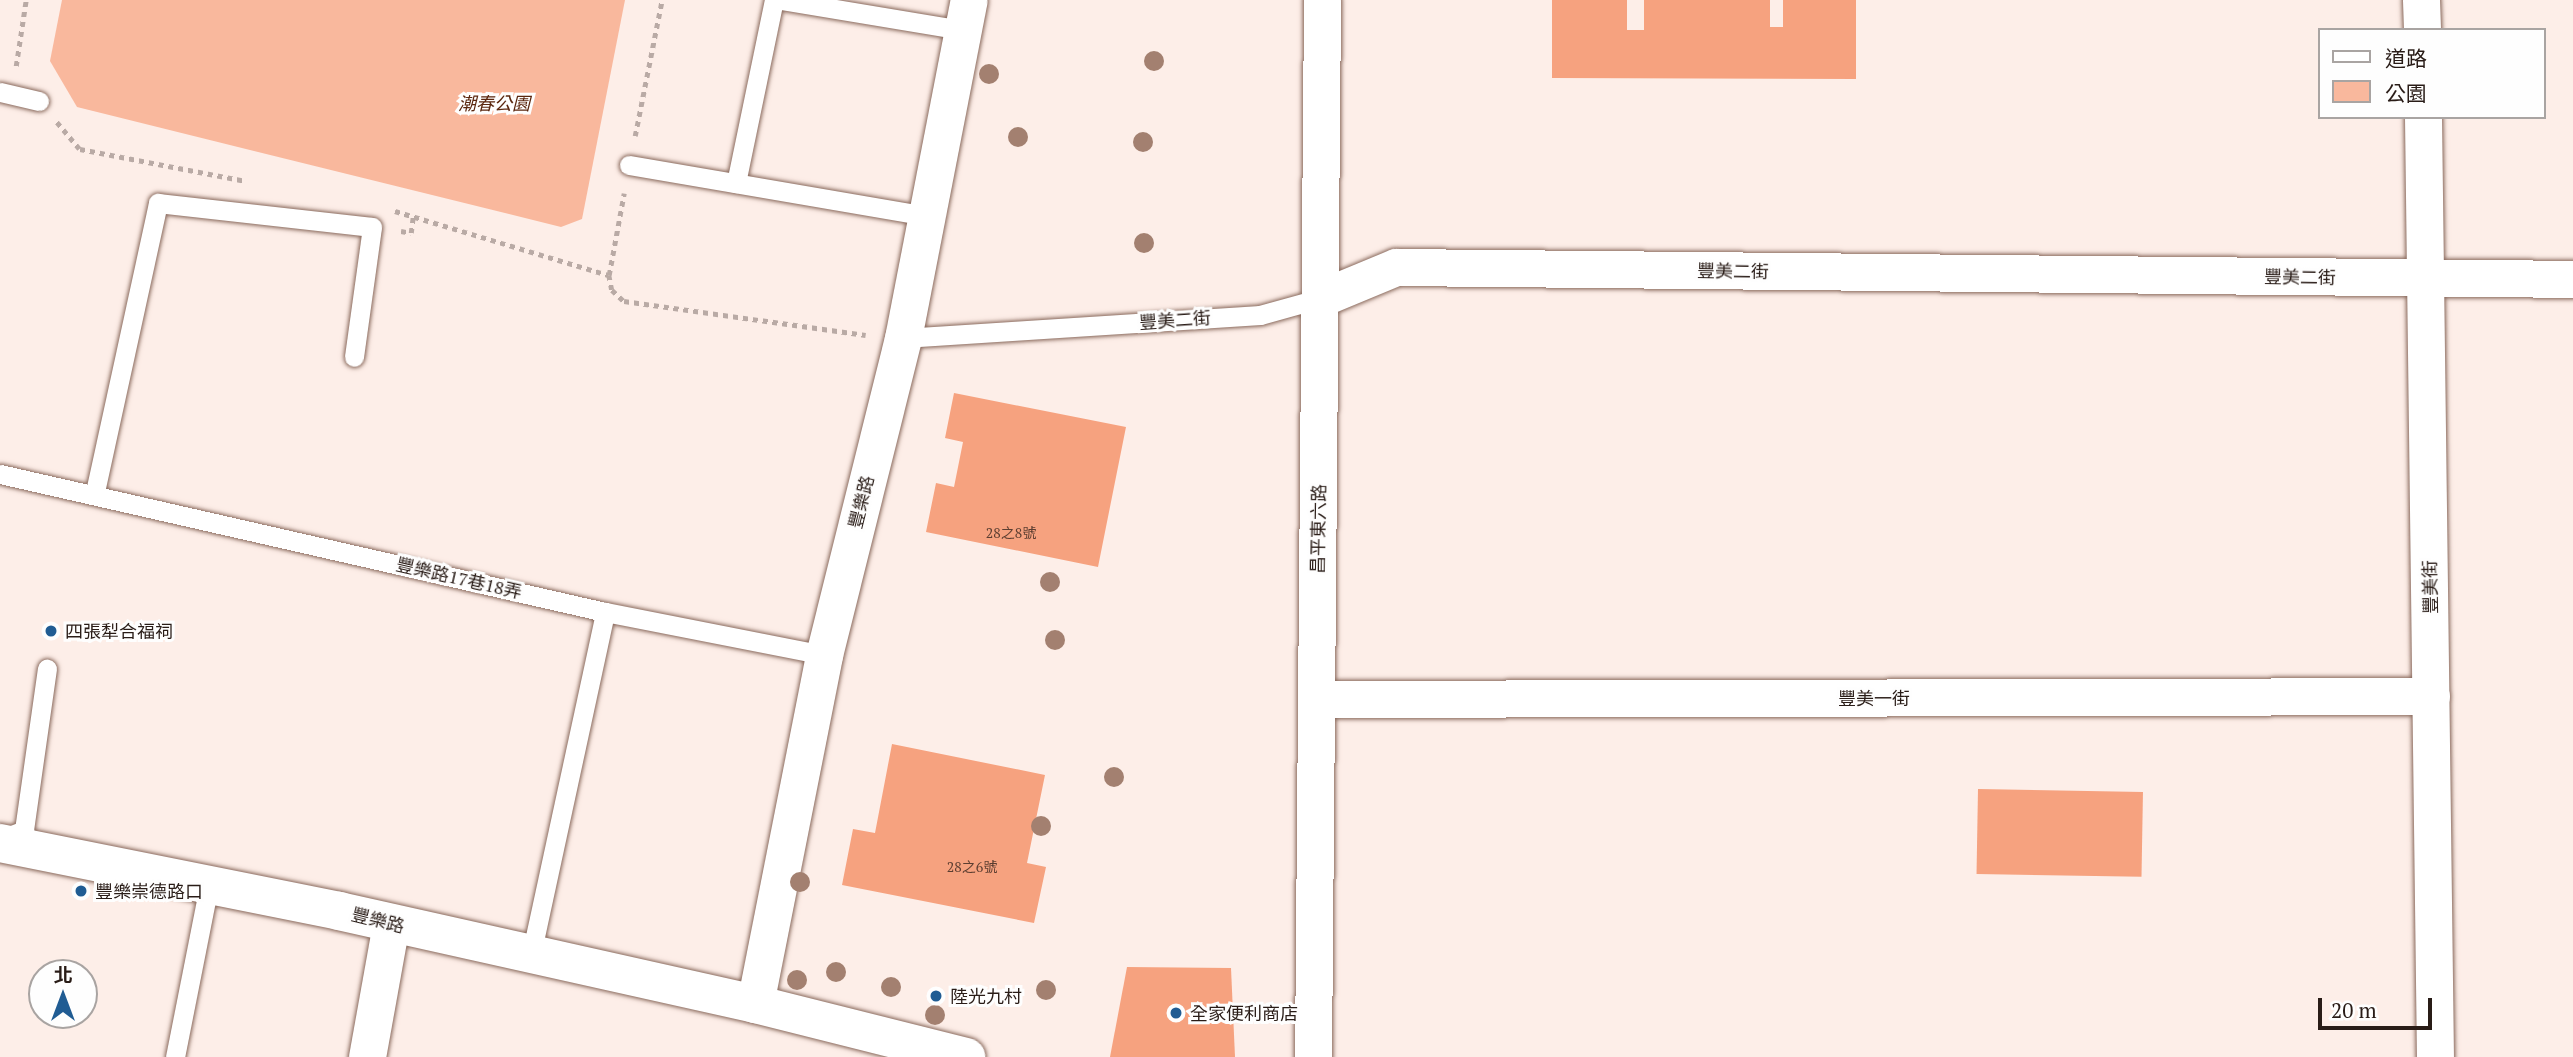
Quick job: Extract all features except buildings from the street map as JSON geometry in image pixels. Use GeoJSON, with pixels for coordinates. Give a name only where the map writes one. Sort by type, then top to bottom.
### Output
{"type":"FeatureCollection","features":[{"type":"Feature","properties":{"kind":"street","name":"昌平東六路"},"geometry":{"type":"LineString","coordinates":[[1312,1057],[1322,0]]}},
{"type":"Feature","properties":{"kind":"street"},"geometry":{"type":"LineString","coordinates":[[2421,0],[2422,28]]}},
{"type":"Feature","properties":{"kind":"street","name":"豐樂路"},"geometry":{"type":"LineString","coordinates":[[755,1004],[824,655],[903,338],[966,15]]}},
{"type":"Feature","properties":{"kind":"street","name":"豐美街"},"geometry":{"type":"LineString","coordinates":[[2423,119],[2435,1057]]}},
{"type":"Feature","properties":{"kind":"street","name":"豐美二街"},"geometry":{"type":"LineString","coordinates":[[1321,298],[1396,267],[2573,279]]}},
{"type":"Feature","properties":{"kind":"street","name":"豐美一街"},"geometry":{"type":"LineString","coordinates":[[1316,699],[2431,696]]}},
{"type":"Feature","properties":{"kind":"street","name":"豐樂路"},"geometry":{"type":"LineString","coordinates":[[0,841],[755,1004],[966,1057]]}},
{"type":"Feature","properties":{"kind":"street"},"geometry":{"type":"LineString","coordinates":[[367,1057],[391,925]]}},
{"type":"Feature","properties":{"kind":"lane"},"geometry":{"type":"LineString","coordinates":[[736,183],[775,0]]}},
{"type":"Feature","properties":{"kind":"lane"},"geometry":{"type":"LineString","coordinates":[[781,0],[966,15]]}},
{"type":"Feature","properties":{"kind":"lane"},"geometry":{"type":"LineString","coordinates":[[0,92],[39,101]]}},
{"type":"Feature","properties":{"kind":"lane"},"geometry":{"type":"LineString","coordinates":[[629,165],[926,216]]}},
{"type":"Feature","properties":{"kind":"lane"},"geometry":{"type":"LineString","coordinates":[[95,492],[158,203],[372,227],[354,357]]}},
{"type":"Feature","properties":{"kind":"lane","name":"豐美二街"},"geometry":{"type":"LineString","coordinates":[[903,338],[1260,314],[1321,298]]}},
{"type":"Feature","properties":{"kind":"lane","name":"豐樂路17巷18弄"},"geometry":{"type":"LineString","coordinates":[[0,474],[95,492],[605,612],[824,655]]}},
{"type":"Feature","properties":{"kind":"lane"},"geometry":{"type":"LineString","coordinates":[[531,955],[605,612]]}},
{"type":"Feature","properties":{"kind":"lane"},"geometry":{"type":"LineString","coordinates":[[0,841],[24,830],[47,668]]}},
{"type":"Feature","properties":{"kind":"lane"},"geometry":{"type":"LineString","coordinates":[[175,1057],[209,886]]}},
{"type":"Feature","properties":{"kind":"path"},"geometry":{"type":"LineString","coordinates":[[26,0],[15,74],[80,149],[251,182]]}},
{"type":"Feature","properties":{"kind":"path"},"geometry":{"type":"LineString","coordinates":[[662,0],[609,275],[612,290],[624,301],[821,331],[903,338]]}},
{"type":"Feature","properties":{"kind":"path"},"geometry":{"type":"LineString","coordinates":[[383,207],[609,275]]}},
{"type":"Feature","properties":{"kind":"green space","name":"潮春公園"},"geometry":{"type":"Polygon","coordinates":[[[62,0],[625,0],[582,219],[561,227],[77,107],[50,61],[62,0]]]}},
{"type":"Feature","properties":{"kind":"place","name":"四張犁合福祠"},"geometry":{"type":"Point","coordinates":[51,631]}},
{"type":"Feature","properties":{"kind":"place","name":"豐樂崇德路口"},"geometry":{"type":"Point","coordinates":[81,891]}},
{"type":"Feature","properties":{"kind":"place","name":"陸光九村"},"geometry":{"type":"Point","coordinates":[936,996]}},
{"type":"Feature","properties":{"kind":"place","name":"全家便利商店"},"geometry":{"type":"Point","coordinates":[1176,1013]}}]}
